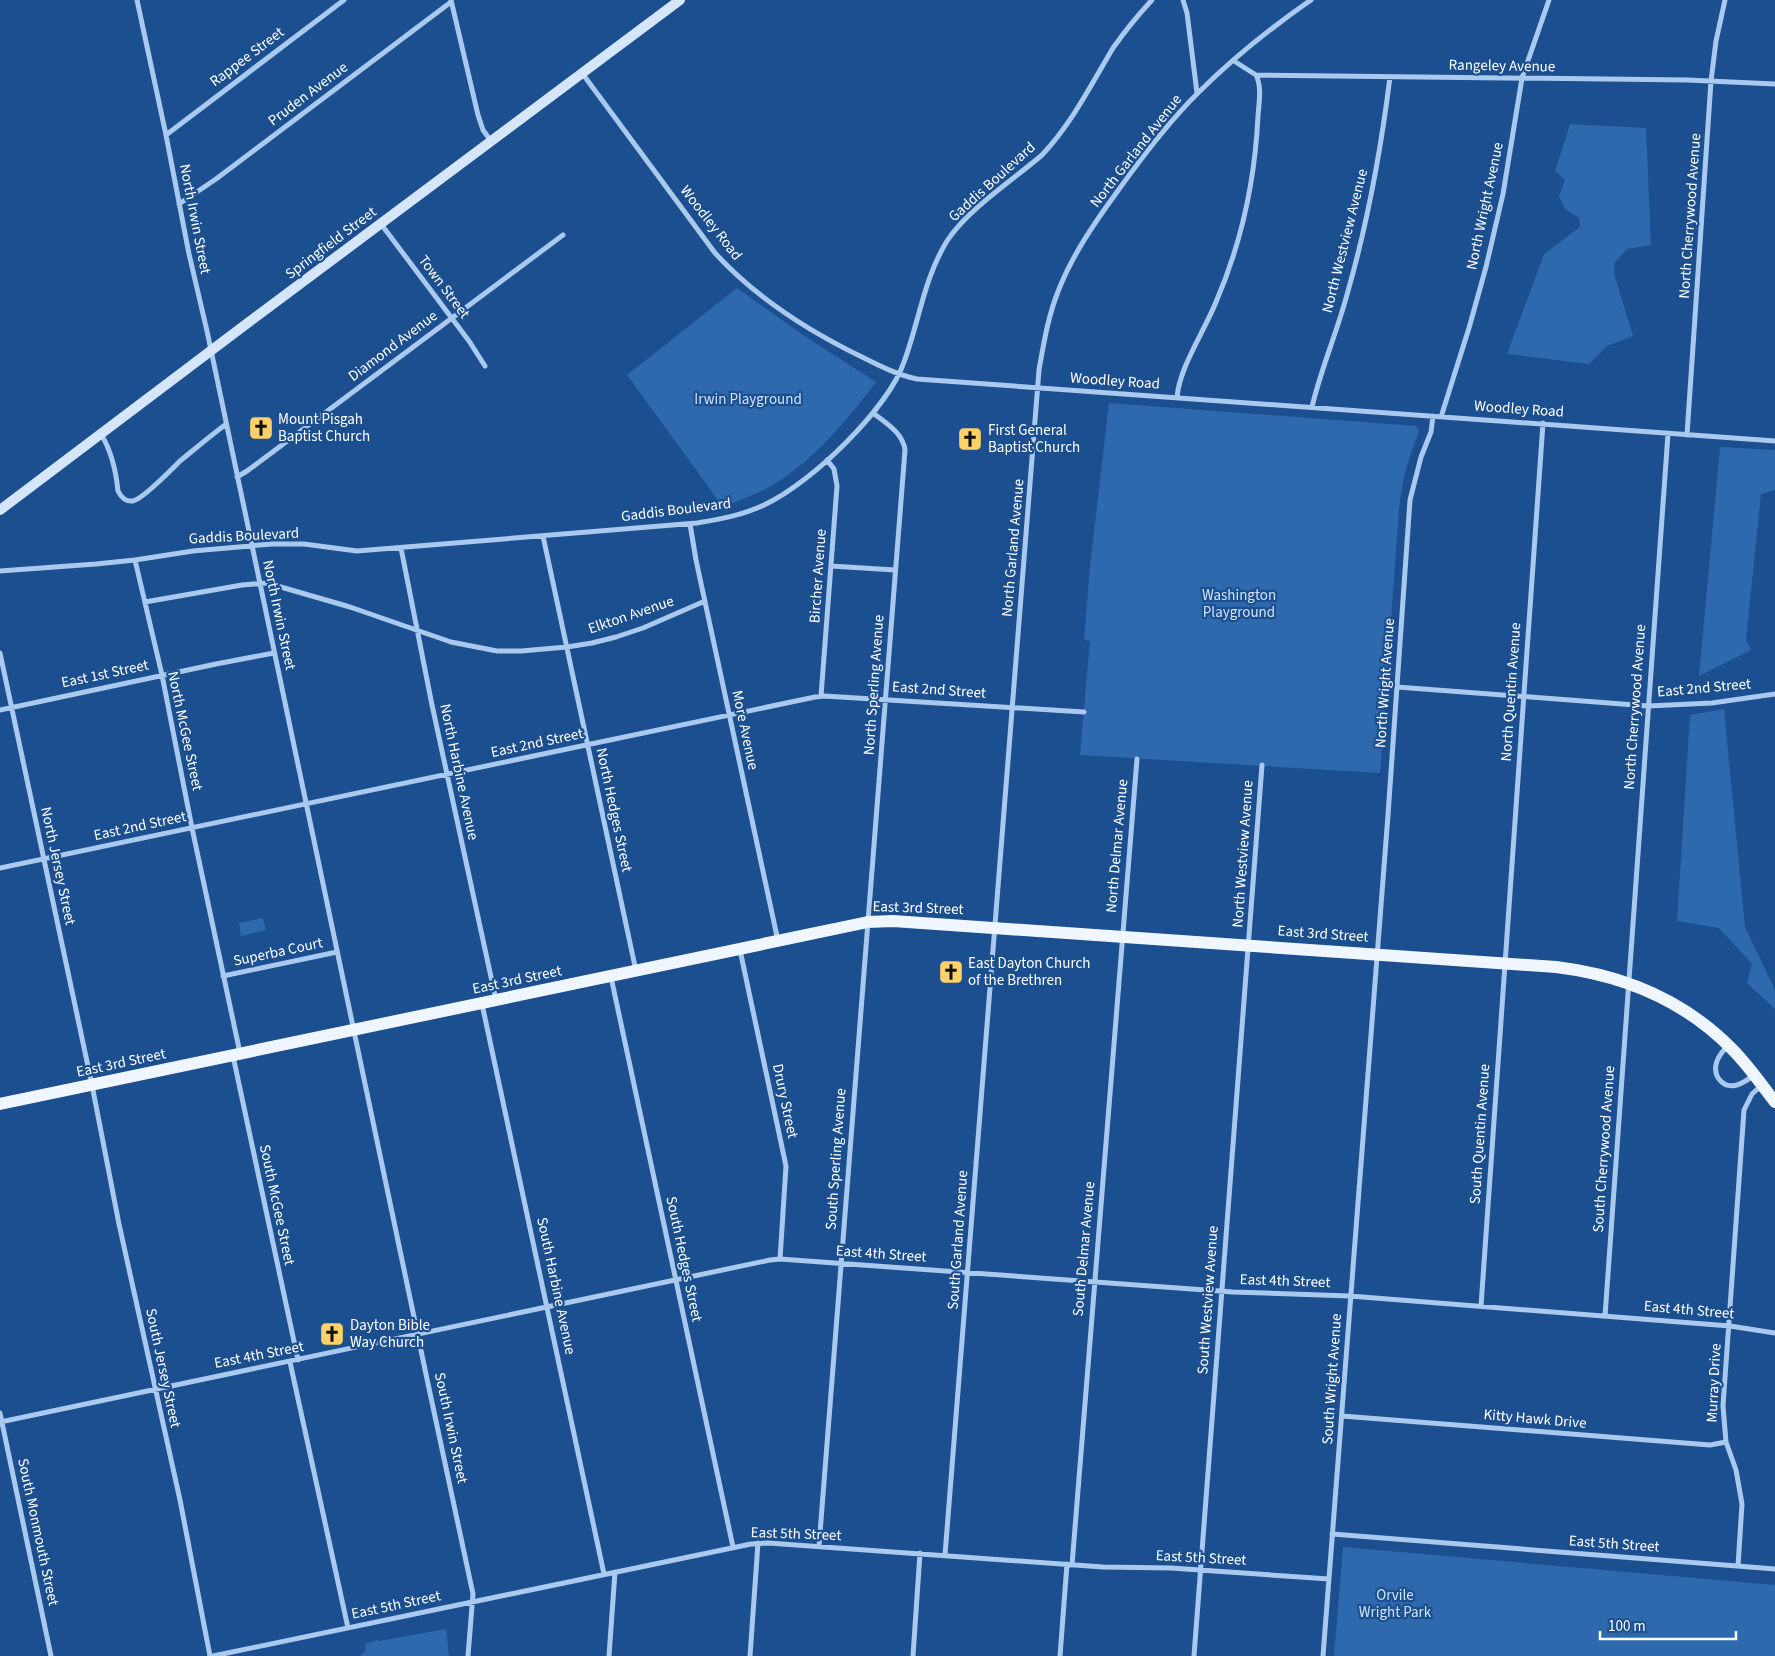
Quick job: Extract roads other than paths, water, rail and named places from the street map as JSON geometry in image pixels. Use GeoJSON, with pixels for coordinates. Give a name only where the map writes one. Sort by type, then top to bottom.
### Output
{"type":"FeatureCollection","features":[{"type":"Feature","properties":{"kind":"main road","name":"Springfield Street"},"geometry":{"type":"LineString","coordinates":[[0,510],[679,0]]}},
{"type":"Feature","properties":{"kind":"main road","name":"East 3rd Street"},"geometry":{"type":"LineString","coordinates":[[0,1104],[868,922],[894,921],[1583,970],[1628,983],[1671,1002],[1694,1017],[1728,1045],[1775,1102]]}},
{"type":"Feature","properties":{"kind":"street","name":"North Irwin Street"},"geometry":{"type":"LineString","coordinates":[[137,0],[225,425],[354,1030]]}},
{"type":"Feature","properties":{"kind":"street","name":"Rappee Street"},"geometry":{"type":"LineString","coordinates":[[166,135],[344,0]]}},
{"type":"Feature","properties":{"kind":"street","name":"Gaddis Boulevard"},"geometry":{"type":"LineString","coordinates":[[0,571],[135,560],[193,550],[304,544],[357,551],[690,524],[729,518],[767,504],[796,486],[827,460],[873,413],[899,375],[927,286],[936,262],[948,240],[967,218],[1042,155],[1053,143],[1077,110],[1130,24],[1152,0]]}},
{"type":"Feature","properties":{"kind":"street"},"geometry":{"type":"LineString","coordinates":[[1183,0],[1189,20],[1198,93]]}},
{"type":"Feature","properties":{"kind":"street","name":"North Garland Avenue"},"geometry":{"type":"LineString","coordinates":[[995,928],[1038,388],[1046,328],[1059,288],[1085,238],[1130,175],[1198,93],[1234,61],[1310,0]]}},
{"type":"Feature","properties":{"kind":"street","name":"North Wright Avenue"},"geometry":{"type":"LineString","coordinates":[[1441,417],[1486,267],[1504,186],[1522,78],[1549,0]]}},
{"type":"Feature","properties":{"kind":"street","name":"North Cherrywood Avenue"},"geometry":{"type":"LineString","coordinates":[[1687,435],[1711,81],[1716,41],[1725,0]]}},
{"type":"Feature","properties":{"kind":"street"},"geometry":{"type":"LineString","coordinates":[[451,1],[478,116],[483,130],[491,141]]}},
{"type":"Feature","properties":{"kind":"street","name":"Pruden Avenue"},"geometry":{"type":"LineString","coordinates":[[179,204],[224,173],[451,1]]}},
{"type":"Feature","properties":{"kind":"street"},"geometry":{"type":"LineString","coordinates":[[1177,397],[1182,373],[1207,324],[1219,295],[1240,229],[1251,179],[1257,129],[1259,81],[1256,75],[1234,61]]}},
{"type":"Feature","properties":{"kind":"street","name":"Woodley Road"},"geometry":{"type":"LineString","coordinates":[[582,73],[715,253],[736,275],[772,303],[831,342],[899,375],[917,380],[1543,423],[1775,441]]}},
{"type":"Feature","properties":{"kind":"street","name":"Rangeley Avenue"},"geometry":{"type":"LineString","coordinates":[[1256,75],[1711,81],[1775,84]]}},
{"type":"Feature","properties":{"kind":"street","name":"North Westview Avenue"},"geometry":{"type":"LineString","coordinates":[[1312,407],[1348,291],[1363,231],[1375,175],[1390,77]]}},
{"type":"Feature","properties":{"kind":"street","name":"Town Street"},"geometry":{"type":"LineString","coordinates":[[381,224],[485,366]]}},
{"type":"Feature","properties":{"kind":"street","name":"Diamond Avenue"},"geometry":{"type":"LineString","coordinates":[[237,477],[327,412],[563,234]]}},
{"type":"Feature","properties":{"kind":"street","name":"North Sperling Avenue"},"geometry":{"type":"LineString","coordinates":[[868,922],[905,450],[904,442],[892,427],[873,413]]}},
{"type":"Feature","properties":{"kind":"street","name":"North Wright Avenue"},"geometry":{"type":"LineString","coordinates":[[1376,954],[1410,500],[1417,471],[1431,432],[1433,416]]}},
{"type":"Feature","properties":{"kind":"street","name":"North Quentin Avenue"},"geometry":{"type":"LineString","coordinates":[[1505,963],[1543,423]]}},
{"type":"Feature","properties":{"kind":"street"},"geometry":{"type":"LineString","coordinates":[[101,434],[108,445],[112,458],[118,491],[124,499],[135,500],[225,425]]}},
{"type":"Feature","properties":{"kind":"street","name":"North Cherrywood Avenue"},"geometry":{"type":"LineString","coordinates":[[1628,983],[1668,434]]}},
{"type":"Feature","properties":{"kind":"street","name":"Bircher Avenue"},"geometry":{"type":"LineString","coordinates":[[821,696],[837,486],[834,469],[827,460]]}},
{"type":"Feature","properties":{"kind":"street","name":"More Avenue"},"geometry":{"type":"LineString","coordinates":[[690,524],[778,941]]}},
{"type":"Feature","properties":{"kind":"street","name":"North Hedges Street"},"geometry":{"type":"LineString","coordinates":[[544,536],[636,971]]}},
{"type":"Feature","properties":{"kind":"street","name":"North Harbine Avenue"},"geometry":{"type":"LineString","coordinates":[[401,548],[416,630],[496,1000]]}},
{"type":"Feature","properties":{"kind":"street","name":"North McGee Street"},"geometry":{"type":"LineString","coordinates":[[135,560],[162,675],[223,976],[236,1055]]}},
{"type":"Feature","properties":{"kind":"street"},"geometry":{"type":"LineString","coordinates":[[831,566],[895,570]]}},
{"type":"Feature","properties":{"kind":"street"},"geometry":{"type":"LineString","coordinates":[[145,602],[267,583],[324,598],[416,630]]}},
{"type":"Feature","properties":{"kind":"street","name":"Elkton Avenue"},"geometry":{"type":"LineString","coordinates":[[416,630],[451,642],[497,651],[544,650],[592,643],[643,628],[705,601]]}},
{"type":"Feature","properties":{"kind":"street","name":"North Jersey Street"},"geometry":{"type":"LineString","coordinates":[[0,653],[92,1085]]}},
{"type":"Feature","properties":{"kind":"street","name":"East 1st Street"},"geometry":{"type":"LineString","coordinates":[[0,710],[274,653]]}},
{"type":"Feature","properties":{"kind":"street","name":"East 2nd Street"},"geometry":{"type":"LineString","coordinates":[[1397,687],[1648,706],[1712,703],[1775,694]]}},
{"type":"Feature","properties":{"kind":"street","name":"East 2nd Street"},"geometry":{"type":"LineString","coordinates":[[0,868],[821,696],[1084,712]]}},
{"type":"Feature","properties":{"kind":"street","name":"North Delmar Avenue"},"geometry":{"type":"LineString","coordinates":[[1122,936],[1137,758]]}},
{"type":"Feature","properties":{"kind":"street","name":"North Westview Avenue"},"geometry":{"type":"LineString","coordinates":[[1249,945],[1262,765]]}},
{"type":"Feature","properties":{"kind":"street","name":"South Sperling Avenue"},"geometry":{"type":"LineString","coordinates":[[819,1546],[868,922]]}},
{"type":"Feature","properties":{"kind":"street","name":"South Garland Avenue"},"geometry":{"type":"LineString","coordinates":[[945,1555],[995,928]]}},
{"type":"Feature","properties":{"kind":"street","name":"South Delmar Avenue"},"geometry":{"type":"LineString","coordinates":[[1060,1656],[1070,1564],[1122,936]]}},
{"type":"Feature","properties":{"kind":"street","name":"South Westview Avenue"},"geometry":{"type":"LineString","coordinates":[[1194,1656],[1249,945]]}},
{"type":"Feature","properties":{"kind":"street","name":"Drury Street"},"geometry":{"type":"LineString","coordinates":[[740,949],[786,1166],[787,1178],[780,1259]]}},
{"type":"Feature","properties":{"kind":"street","name":"Superba Court"},"geometry":{"type":"LineString","coordinates":[[223,976],[337,952]]}},
{"type":"Feature","properties":{"kind":"street","name":"South Wright Avenue"},"geometry":{"type":"LineString","coordinates":[[1323,1656],[1376,954]]}},
{"type":"Feature","properties":{"kind":"street","name":"South Quentin Avenue"},"geometry":{"type":"LineString","coordinates":[[1481,1306],[1505,963]]}},
{"type":"Feature","properties":{"kind":"street","name":"South Hedges Street"},"geometry":{"type":"LineString","coordinates":[[611,976],[733,1547]]}},
{"type":"Feature","properties":{"kind":"street","name":"South Cherrywood Avenue"},"geometry":{"type":"LineString","coordinates":[[1605,1316],[1628,983]]}},
{"type":"Feature","properties":{"kind":"street","name":"South Harbine Avenue"},"geometry":{"type":"LineString","coordinates":[[482,1004],[604,1574]]}},
{"type":"Feature","properties":{"kind":"street","name":"South Irwin Street"},"geometry":{"type":"LineString","coordinates":[[354,1030],[473,1594],[468,1656]]}},
{"type":"Feature","properties":{"kind":"street"},"geometry":{"type":"LineString","coordinates":[[1728,1045],[1716,1063],[1717,1076],[1720,1081],[1731,1086],[1758,1080]]}},
{"type":"Feature","properties":{"kind":"street","name":"South McGee Street"},"geometry":{"type":"LineString","coordinates":[[236,1055],[298,1360]]}},
{"type":"Feature","properties":{"kind":"street","name":"Murray Drive"},"geometry":{"type":"LineString","coordinates":[[1738,1566],[1742,1504],[1736,1470],[1726,1442],[1723,1406],[1744,1110],[1758,1080]]}},
{"type":"Feature","properties":{"kind":"street","name":"South Jersey Street"},"geometry":{"type":"LineString","coordinates":[[92,1085],[119,1224],[212,1656]]}},
{"type":"Feature","properties":{"kind":"street","name":"East 4th Street"},"geometry":{"type":"LineString","coordinates":[[1,1422],[780,1259],[1221,1291],[1350,1296],[1730,1326],[1775,1333]]}},
{"type":"Feature","properties":{"kind":"street"},"geometry":{"type":"LineString","coordinates":[[290,1362],[348,1628]]}},
{"type":"Feature","properties":{"kind":"street","name":"South Monmouth Street"},"geometry":{"type":"LineString","coordinates":[[0,1413],[51,1656]]}},
{"type":"Feature","properties":{"kind":"street","name":"Kitty Hawk Drive"},"geometry":{"type":"LineString","coordinates":[[1342,1416],[1710,1446],[1726,1442]]}},
{"type":"Feature","properties":{"kind":"street","name":"East 5th Street"},"geometry":{"type":"LineString","coordinates":[[1332,1534],[1775,1569]]}},
{"type":"Feature","properties":{"kind":"street"},"geometry":{"type":"LineString","coordinates":[[750,1656],[758,1543]]}},
{"type":"Feature","properties":{"kind":"street","name":"East 5th Street"},"geometry":{"type":"LineString","coordinates":[[212,1656],[758,1543],[1329,1579]]}},
{"type":"Feature","properties":{"kind":"street"},"geometry":{"type":"LineString","coordinates":[[913,1656],[920,1553]]}},
{"type":"Feature","properties":{"kind":"street"},"geometry":{"type":"LineString","coordinates":[[609,1656],[615,1572]]}},
{"type":"Feature","properties":{"kind":"place","name":"Mount Pisgah Baptist Church"},"geometry":{"type":"Point","coordinates":[261,428]}},
{"type":"Feature","properties":{"kind":"place","name":"First General Baptist Church"},"geometry":{"type":"Point","coordinates":[970,439]}},
{"type":"Feature","properties":{"kind":"place","name":"East Dayton Church of the Brethren"},"geometry":{"type":"Point","coordinates":[951,972]}},
{"type":"Feature","properties":{"kind":"place","name":"Dayton Bible Way Church"},"geometry":{"type":"Point","coordinates":[332,1334]}},
{"type":"Feature","properties":{"kind":"park label","name":"Irwin Playground"},"geometry":{"type":"Point","coordinates":[748,399]}},
{"type":"Feature","properties":{"kind":"park label","name":"Washington Playground"},"geometry":{"type":"Point","coordinates":[1239,604]}},
{"type":"Feature","properties":{"kind":"park label","name":"Orvile Wright Park"},"geometry":{"type":"Point","coordinates":[1395,1604]}}]}
